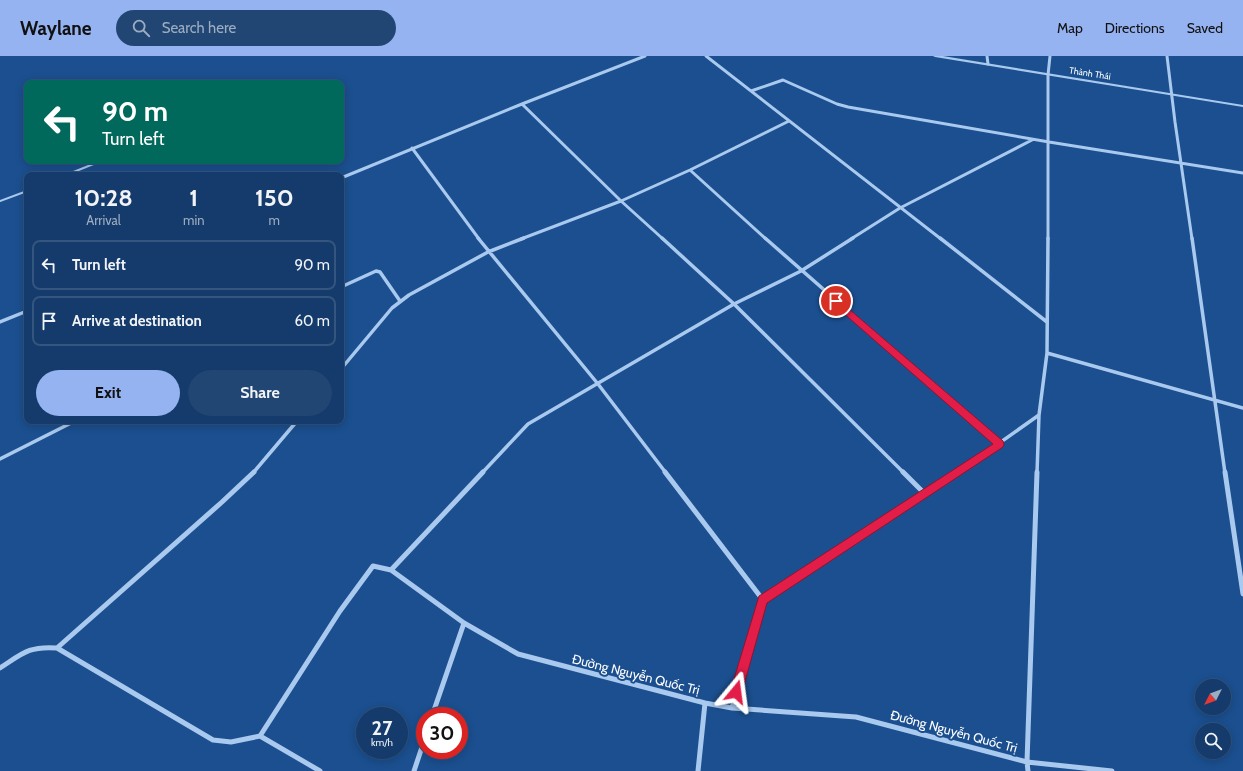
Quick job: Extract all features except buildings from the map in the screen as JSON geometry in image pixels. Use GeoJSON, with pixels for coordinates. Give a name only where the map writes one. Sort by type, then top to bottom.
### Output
{"type":"FeatureCollection","features":[{"type":"Feature","properties":{"kind":"street"},"geometry":{"type":"LineString","coordinates":[[344,177],[412,148],[645,56]]}},
{"type":"Feature","properties":{"kind":"street"},"geometry":{"type":"LineString","coordinates":[[706,56],[1047,322]]}},
{"type":"Feature","properties":{"kind":"street","name":"Thành Thái"},"geometry":{"type":"LineString","coordinates":[[935,56],[1243,106]]}},
{"type":"Feature","properties":{"kind":"street"},"geometry":{"type":"LineString","coordinates":[[987,56],[988,64]]}},
{"type":"Feature","properties":{"kind":"street"},"geometry":{"type":"LineString","coordinates":[[1028,771],[1027,762],[1039,415],[1047,353],[1049,142],[1048,75],[1050,56]]}},
{"type":"Feature","properties":{"kind":"street"},"geometry":{"type":"LineString","coordinates":[[1168,56],[1170,94],[1182,163],[1214,401],[1243,594]]}},
{"type":"Feature","properties":{"kind":"street"},"geometry":{"type":"LineString","coordinates":[[751,91],[784,80],[837,104],[848,107],[1032,140],[1243,173]]}},
{"type":"Feature","properties":{"kind":"street"},"geometry":{"type":"LineString","coordinates":[[522,104],[621,201],[734,304],[925,494]]}},
{"type":"Feature","properties":{"kind":"street"},"geometry":{"type":"LineString","coordinates":[[344,366],[400,301],[488,252],[621,201],[690,170],[789,121]]}},
{"type":"Feature","properties":{"kind":"street"},"geometry":{"type":"LineString","coordinates":[[260,736],[340,611],[373,566],[391,570],[528,424],[734,304],[801,271],[900,208],[1032,140]]}},
{"type":"Feature","properties":{"kind":"street"},"geometry":{"type":"LineString","coordinates":[[412,148],[488,252],[598,384],[763,600]]}},
{"type":"Feature","properties":{"kind":"street"},"geometry":{"type":"LineString","coordinates":[[690,170],[801,271],[1000,444]]}},
{"type":"Feature","properties":{"kind":"street"},"geometry":{"type":"LineString","coordinates":[[344,286],[376,270],[380,272],[400,301]]}},
{"type":"Feature","properties":{"kind":"street"},"geometry":{"type":"LineString","coordinates":[[0,322],[24,312]]}},
{"type":"Feature","properties":{"kind":"street"},"geometry":{"type":"LineString","coordinates":[[1047,353],[1243,408]]}},
{"type":"Feature","properties":{"kind":"street"},"geometry":{"type":"LineString","coordinates":[[732,708],[763,600],[1000,444],[1039,415]]}},
{"type":"Feature","properties":{"kind":"street"},"geometry":{"type":"LineString","coordinates":[[0,459],[69,424]]}},
{"type":"Feature","properties":{"kind":"street"},"geometry":{"type":"LineString","coordinates":[[57,648],[242,483],[294,424]]}},
{"type":"Feature","properties":{"kind":"street","name":"Đường Nguyễn Quốc Trị"},"geometry":{"type":"LineString","coordinates":[[391,570],[464,623],[518,654],[705,703],[732,708],[856,717],[1027,762],[1112,771]]}},
{"type":"Feature","properties":{"kind":"street"},"geometry":{"type":"LineString","coordinates":[[435,707],[464,623]]}},
{"type":"Feature","properties":{"kind":"street"},"geometry":{"type":"LineString","coordinates":[[0,668],[25,652],[39,647],[57,648],[213,740],[221,742],[238,741],[260,736],[320,771]]}},
{"type":"Feature","properties":{"kind":"street"},"geometry":{"type":"LineString","coordinates":[[698,771],[705,703]]}},
{"type":"Feature","properties":{"kind":"street"},"geometry":{"type":"LineString","coordinates":[[414,771],[418,759]]}},
{"type":"Feature","properties":{"kind":"lane"},"geometry":{"type":"LineString","coordinates":[[74,172],[94,164]]}},
{"type":"Feature","properties":{"kind":"lane"},"geometry":{"type":"LineString","coordinates":[[0,201],[24,192]]}},
{"type":"Feature","properties":{"kind":"route"},"geometry":{"type":"LineString","coordinates":[[736,692],[763,600],[1000,444],[836,301]]}}]}
